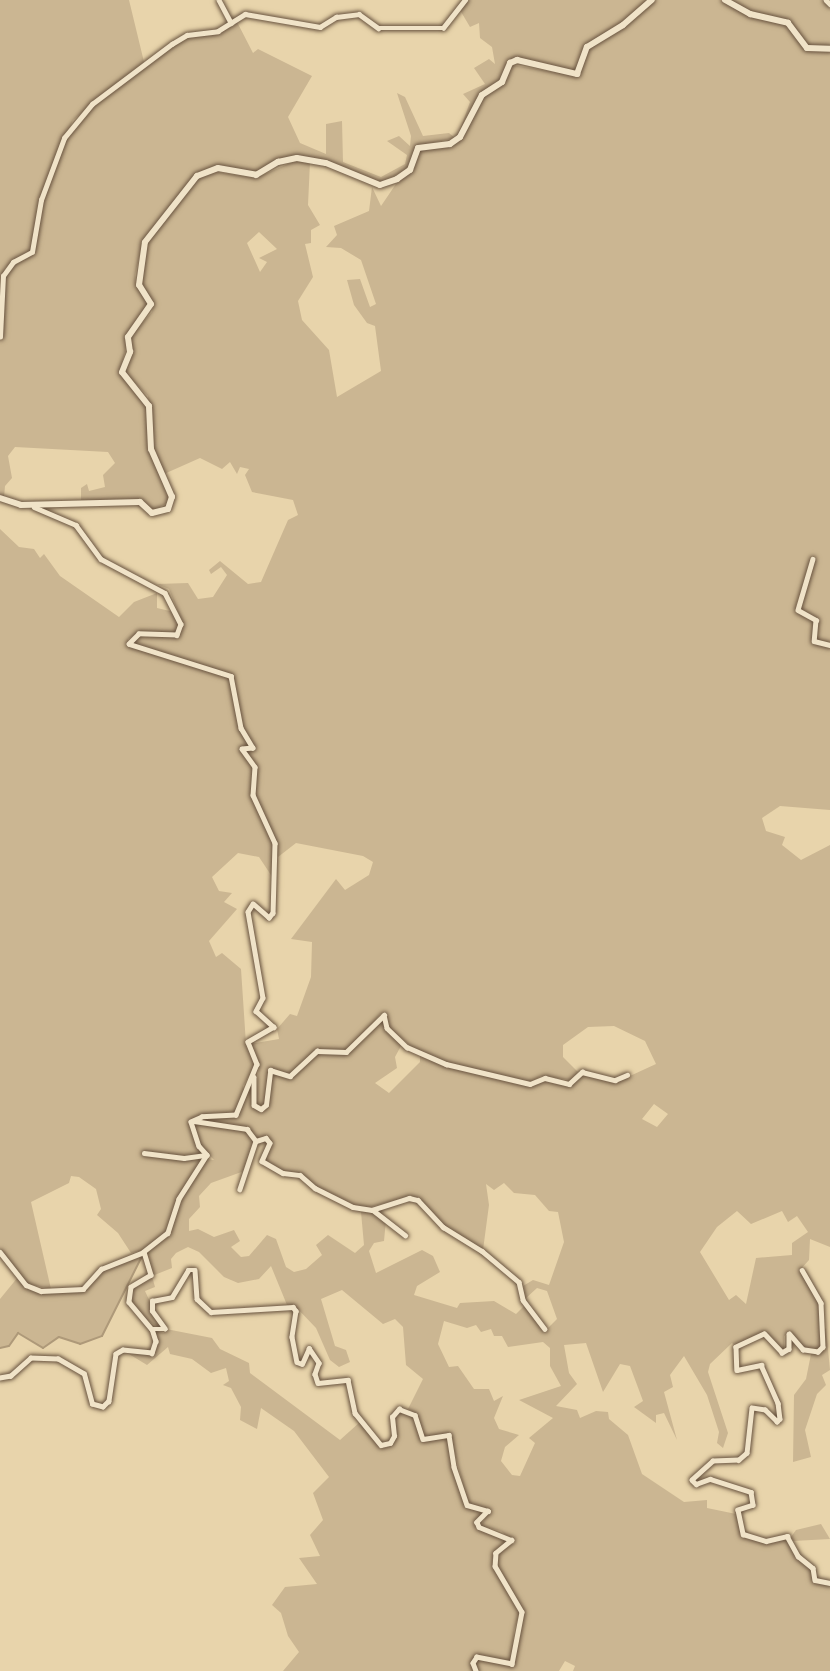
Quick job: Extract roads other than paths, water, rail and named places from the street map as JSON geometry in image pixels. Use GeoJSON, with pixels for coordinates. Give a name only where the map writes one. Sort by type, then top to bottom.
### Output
{"type":"FeatureCollection","features":[{"type":"Feature","properties":{"kind":"street"},"geometry":{"type":"LineString","coordinates":[[219,0],[231,23]]}},
{"type":"Feature","properties":{"kind":"street"},"geometry":{"type":"LineString","coordinates":[[0,337],[3,276],[13,262],[32,252],[41,200],[74,120],[172,44],[231,23],[245,14],[320,27],[336,17],[359,14],[378,28],[443,28],[465,0]]}},
{"type":"Feature","properties":{"kind":"street"},"geometry":{"type":"LineString","coordinates":[[21,505],[140,502],[156,513],[170,505],[172,494],[151,449],[149,406],[122,372],[130,352],[128,337],[151,304],[138,285],[145,242],[197,176],[213,168],[256,176],[278,162],[297,158],[326,163],[380,185],[397,179],[410,170],[418,148],[450,145],[460,137],[482,94],[502,82],[510,63],[517,60],[577,74],[587,47],[623,25],[652,0]]}},
{"type":"Feature","properties":{"kind":"street"},"geometry":{"type":"LineString","coordinates":[[725,0],[750,14],[788,23],[807,48],[830,49]]}},
{"type":"Feature","properties":{"kind":"street"},"geometry":{"type":"LineString","coordinates":[[826,0],[830,4]]}},
{"type":"Feature","properties":{"kind":"street"},"geometry":{"type":"LineString","coordinates":[[0,498],[76,525],[101,559],[165,593],[181,624],[177,635],[139,634],[129,644],[219,670],[232,679],[241,728],[253,748],[242,749],[255,767],[253,795],[276,858],[273,913],[269,918],[253,904],[248,912],[263,998],[256,1011],[274,1027],[248,1042],[257,1064],[254,1076],[254,1105],[261,1109],[267,1102],[270,1070],[290,1076],[317,1051],[346,1052],[384,1015],[387,1028],[407,1047],[446,1064],[530,1084],[545,1078],[569,1084],[582,1072],[615,1080],[627,1075]]}},
{"type":"Feature","properties":{"kind":"street"},"geometry":{"type":"LineString","coordinates":[[813,559],[798,610],[816,620],[814,641],[830,645]]}},
{"type":"Feature","properties":{"kind":"street"},"geometry":{"type":"LineString","coordinates":[[193,1121],[236,1115],[247,1095],[244,1087],[254,1076]]}},
{"type":"Feature","properties":{"kind":"street"},"geometry":{"type":"LineString","coordinates":[[193,1121],[247,1129],[256,1141]]}},
{"type":"Feature","properties":{"kind":"street"},"geometry":{"type":"LineString","coordinates":[[193,1121],[193,1135],[207,1155]]}},
{"type":"Feature","properties":{"kind":"street"},"geometry":{"type":"LineString","coordinates":[[256,1141],[269,1140],[262,1161],[279,1171],[300,1175],[315,1188],[353,1207],[372,1210],[409,1198],[418,1200],[443,1227],[519,1282],[523,1300],[545,1329]]}},
{"type":"Feature","properties":{"kind":"street"},"geometry":{"type":"LineString","coordinates":[[240,1189],[256,1141]]}},
{"type":"Feature","properties":{"kind":"street"},"geometry":{"type":"LineString","coordinates":[[144,1153],[184,1158],[207,1155]]}},
{"type":"Feature","properties":{"kind":"street"},"geometry":{"type":"LineString","coordinates":[[0,1252],[26,1285],[48,1291],[83,1289],[101,1269],[144,1252],[168,1233],[179,1199],[207,1155]]}},
{"type":"Feature","properties":{"kind":"street"},"geometry":{"type":"LineString","coordinates":[[372,1210],[405,1235]]}},
{"type":"Feature","properties":{"kind":"street"},"geometry":{"type":"LineString","coordinates":[[0,1378],[14,1373],[25,1360],[58,1359],[84,1374],[90,1400],[103,1407],[109,1401],[116,1354],[123,1350],[152,1353],[156,1341],[152,1329],[129,1302],[131,1287],[151,1275],[144,1252]]}},
{"type":"Feature","properties":{"kind":"street"},"geometry":{"type":"LineString","coordinates":[[152,1329],[164,1329],[152,1311],[152,1301],[172,1297],[188,1270],[195,1270],[197,1299],[211,1312],[293,1307],[296,1311],[292,1337],[297,1362],[302,1364],[309,1348],[318,1363],[314,1374],[318,1383],[348,1380],[355,1413],[381,1444],[390,1443],[394,1436],[392,1418],[399,1409],[415,1415],[423,1439],[449,1435],[454,1467],[467,1505],[487,1508],[477,1522],[480,1527],[512,1540],[496,1553],[495,1566],[522,1612],[512,1664],[477,1657],[473,1663],[476,1671]]}},
{"type":"Feature","properties":{"kind":"street"},"geometry":{"type":"LineString","coordinates":[[802,1270],[821,1303],[823,1347],[818,1352],[803,1350],[789,1334],[789,1349],[782,1353],[764,1334],[736,1347],[737,1370],[761,1365],[778,1403],[780,1419],[777,1422],[765,1410],[752,1408],[747,1453],[739,1460],[717,1459],[692,1480],[696,1484],[710,1479],[751,1492],[754,1504],[737,1514],[743,1534],[766,1541],[787,1536],[798,1556],[813,1568],[815,1580],[830,1583]]}},
{"type":"Feature","properties":{"kind":"waterway"},"geometry":{"type":"LineString","coordinates":[[0,1348],[9,1346],[18,1333],[43,1348],[59,1337],[80,1344],[102,1336],[143,1254]]}}]}
